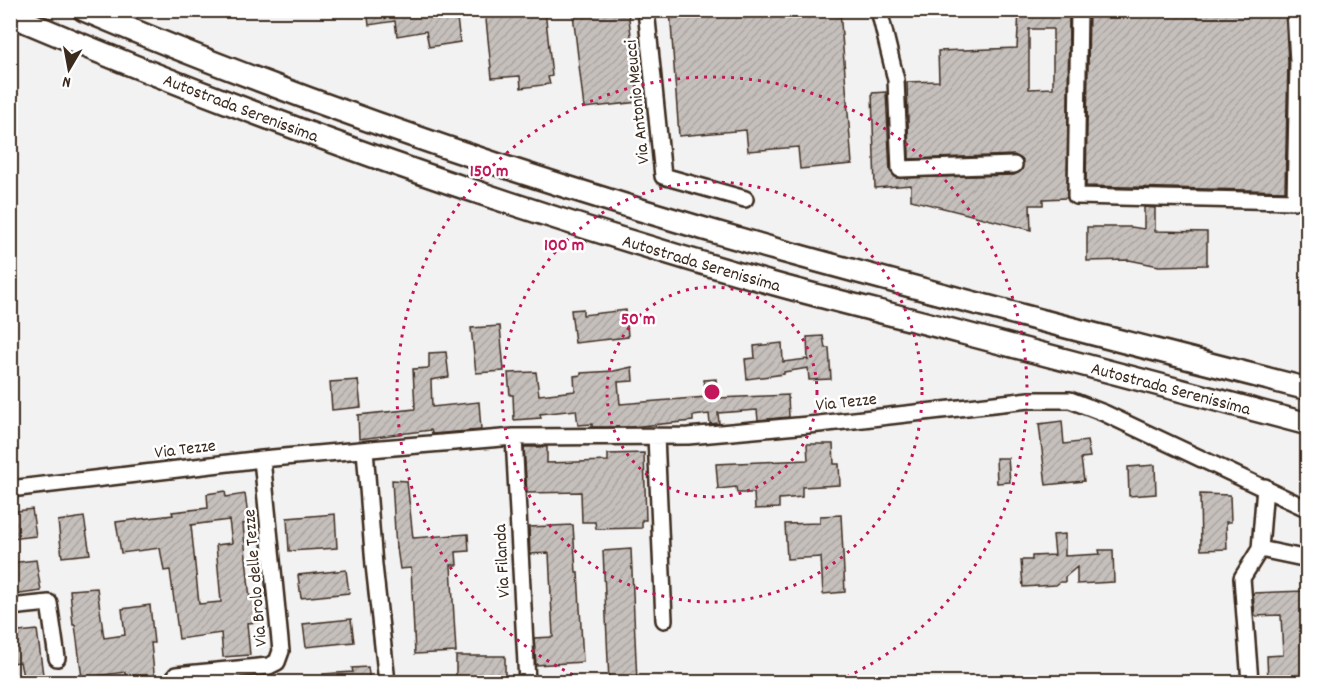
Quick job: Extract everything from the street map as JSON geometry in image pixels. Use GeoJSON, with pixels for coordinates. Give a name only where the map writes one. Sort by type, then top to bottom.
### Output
{"type":"FeatureCollection","features":[{"type":"Feature","properties":{"kind":"highway","name":"Autostrada Serenissima"},"geometry":{"type":"LineString","coordinates":[[84,10],[305,97],[474,156],[616,202],[777,250],[1308,389]]}},
{"type":"Feature","properties":{"kind":"highway","name":"Autostrada Serenissima"},"geometry":{"type":"LineString","coordinates":[[10,15],[115,59],[298,129],[464,188],[603,232],[772,283],[1308,424]]}},
{"type":"Feature","properties":{"kind":"street","name":"Via Antonio Meucci"},"geometry":{"type":"LineString","coordinates":[[646,10],[663,176],[745,199]]}},
{"type":"Feature","properties":{"kind":"street"},"geometry":{"type":"LineString","coordinates":[[879,10],[896,80],[900,169],[1014,165]]}},
{"type":"Feature","properties":{"kind":"street"},"geometry":{"type":"LineString","coordinates":[[1079,10],[1076,196],[1295,201],[1298,143],[1298,62],[1295,10]]}},
{"type":"Feature","properties":{"kind":"street","name":"Via Tezze"},"geometry":{"type":"LineString","coordinates":[[10,489],[262,459],[514,437],[688,436],[819,424],[1029,400],[1070,400],[1104,413],[1308,509]]}},
{"type":"Feature","properties":{"kind":"street"},"geometry":{"type":"LineString","coordinates":[[656,436],[664,620]]}},
{"type":"Feature","properties":{"kind":"street","name":"Via Filanda"},"geometry":{"type":"LineString","coordinates":[[514,437],[527,682]]}},
{"type":"Feature","properties":{"kind":"street"},"geometry":{"type":"LineString","coordinates":[[365,450],[374,565],[387,682]]}},
{"type":"Feature","properties":{"kind":"street","name":"Via Brolo delle Tezze"},"geometry":{"type":"LineString","coordinates":[[176,675],[269,666],[277,662],[281,651],[262,459]]}},
{"type":"Feature","properties":{"kind":"street"},"geometry":{"type":"LineString","coordinates":[[1250,682],[1242,578],[1260,549],[1266,488]]}},
{"type":"Feature","properties":{"kind":"street"},"geometry":{"type":"LineString","coordinates":[[1260,549],[1308,559]]}},
{"type":"Feature","properties":{"kind":"street"},"geometry":{"type":"LineString","coordinates":[[10,607],[49,603],[57,658]]}},
{"type":"Feature","properties":{"kind":"building"},"geometry":{"type":"Polygon","coordinates":[[[367,10],[456,10],[460,42],[429,47],[426,31],[397,36],[395,21],[369,25],[367,10]]]}},
{"type":"Feature","properties":{"kind":"building"},"geometry":{"type":"Polygon","coordinates":[[[485,10],[545,10],[552,76],[548,77],[550,84],[521,88],[520,76],[492,78],[485,10]]]}},
{"type":"Feature","properties":{"kind":"building"},"geometry":{"type":"Polygon","coordinates":[[[603,10],[628,10],[639,102],[584,108],[573,14],[603,10]]]}},
{"type":"Feature","properties":{"kind":"building"},"geometry":{"type":"Polygon","coordinates":[[[670,10],[840,10],[852,164],[800,169],[798,147],[748,151],[746,130],[679,136],[670,10]]]}},
{"type":"Feature","properties":{"kind":"building"},"geometry":{"type":"Polygon","coordinates":[[[1019,10],[1069,10],[1067,198],[1043,199],[1043,205],[1030,205],[1031,230],[911,200],[911,185],[875,188],[872,93],[886,92],[890,171],[896,178],[1014,175],[1022,170],[1023,160],[1014,155],[909,159],[907,82],[939,81],[938,51],[1017,48],[1019,10]],[[1029,29],[1029,89],[1053,88],[1053,29],[1029,29]]]}},
{"type":"Feature","properties":{"kind":"building"},"geometry":{"type":"Polygon","coordinates":[[[1089,10],[1285,10],[1288,62],[1285,191],[1086,186],[1089,10]]]}},
{"type":"Feature","properties":{"kind":"building"},"geometry":{"type":"Polygon","coordinates":[[[1144,207],[1155,208],[1155,231],[1207,232],[1207,265],[1159,266],[1129,260],[1087,261],[1087,227],[1144,229],[1144,207]]]}},
{"type":"Feature","properties":{"kind":"building"},"geometry":{"type":"Polygon","coordinates":[[[583,309],[583,315],[626,310],[628,337],[575,343],[571,310],[583,309]]]}},
{"type":"Feature","properties":{"kind":"building"},"geometry":{"type":"Polygon","coordinates":[[[500,326],[504,371],[476,373],[471,328],[500,326]]]}},
{"type":"Feature","properties":{"kind":"building"},"geometry":{"type":"Polygon","coordinates":[[[823,336],[825,348],[829,348],[831,379],[809,380],[808,368],[747,379],[745,359],[755,358],[754,346],[782,343],[783,362],[807,359],[808,361],[807,337],[823,336]]]}},
{"type":"Feature","properties":{"kind":"building"},"geometry":{"type":"Polygon","coordinates":[[[446,352],[449,377],[431,380],[432,407],[479,402],[481,430],[432,434],[431,430],[359,439],[358,415],[415,409],[413,369],[429,368],[429,353],[446,352]]]}},
{"type":"Feature","properties":{"kind":"building"},"geometry":{"type":"Polygon","coordinates":[[[632,367],[633,381],[618,382],[620,404],[706,397],[704,380],[716,379],[717,398],[788,395],[789,417],[758,420],[757,410],[718,413],[719,423],[710,424],[709,414],[693,416],[693,421],[630,427],[592,427],[592,424],[578,425],[576,410],[540,414],[541,418],[514,420],[513,395],[510,395],[508,373],[536,372],[539,395],[575,391],[574,376],[581,375],[581,373],[614,371],[632,367]]]}},
{"type":"Feature","properties":{"kind":"building"},"geometry":{"type":"Polygon","coordinates":[[[358,380],[361,407],[332,410],[330,382],[358,380]]]}},
{"type":"Feature","properties":{"kind":"building"},"geometry":{"type":"Polygon","coordinates":[[[1062,421],[1064,444],[1087,441],[1090,457],[1081,458],[1084,481],[1046,485],[1039,424],[1062,421]]]}},
{"type":"Feature","properties":{"kind":"building"},"geometry":{"type":"Polygon","coordinates":[[[807,444],[833,444],[834,464],[839,464],[840,485],[802,487],[802,497],[779,499],[779,508],[755,509],[754,493],[737,493],[736,487],[718,489],[716,464],[808,460],[807,444]]]}},
{"type":"Feature","properties":{"kind":"building"},"geometry":{"type":"Polygon","coordinates":[[[524,447],[547,447],[547,463],[608,461],[608,454],[644,453],[646,520],[642,520],[642,528],[596,529],[595,522],[582,522],[581,492],[527,493],[524,447]]]}},
{"type":"Feature","properties":{"kind":"building"},"geometry":{"type":"Polygon","coordinates":[[[996,458],[1008,458],[1010,482],[997,483],[996,458]]]}},
{"type":"Feature","properties":{"kind":"building"},"geometry":{"type":"Polygon","coordinates":[[[1155,465],[1156,494],[1129,496],[1128,467],[1155,465]]]}},
{"type":"Feature","properties":{"kind":"building"},"geometry":{"type":"Polygon","coordinates":[[[392,480],[407,481],[413,538],[468,534],[469,551],[456,552],[457,565],[451,565],[456,652],[415,654],[411,568],[400,569],[396,549],[392,480]]]}},
{"type":"Feature","properties":{"kind":"building"},"geometry":{"type":"Polygon","coordinates":[[[225,491],[226,497],[245,494],[249,523],[243,524],[250,600],[258,599],[260,622],[247,623],[250,655],[223,657],[221,633],[179,639],[170,570],[164,571],[160,548],[121,553],[116,522],[208,508],[207,494],[225,491]],[[229,520],[191,525],[199,604],[221,602],[216,545],[232,543],[229,520]]]}},
{"type":"Feature","properties":{"kind":"building"},"geometry":{"type":"Polygon","coordinates":[[[1200,494],[1230,495],[1231,522],[1226,522],[1227,549],[1201,550],[1200,494]]]}},
{"type":"Feature","properties":{"kind":"building"},"geometry":{"type":"Polygon","coordinates":[[[32,509],[36,536],[10,539],[10,512],[32,509]]]}},
{"type":"Feature","properties":{"kind":"building"},"geometry":{"type":"Polygon","coordinates":[[[335,514],[337,548],[289,551],[287,518],[335,514]]]}},
{"type":"Feature","properties":{"kind":"building"},"geometry":{"type":"Polygon","coordinates":[[[841,515],[845,592],[823,594],[821,557],[787,559],[785,524],[820,523],[820,516],[841,515]]]}},
{"type":"Feature","properties":{"kind":"building"},"geometry":{"type":"Polygon","coordinates":[[[84,517],[90,554],[62,557],[58,521],[84,517]]]}},
{"type":"Feature","properties":{"kind":"building"},"geometry":{"type":"Polygon","coordinates":[[[573,525],[583,662],[536,665],[534,638],[553,637],[549,553],[530,554],[529,527],[573,525]]]}},
{"type":"Feature","properties":{"kind":"building"},"geometry":{"type":"Polygon","coordinates":[[[1065,534],[1065,556],[1100,554],[1099,550],[1113,550],[1114,582],[1077,584],[1077,567],[1065,577],[1065,582],[1056,585],[1023,587],[1021,560],[1032,560],[1032,556],[1055,555],[1053,535],[1065,534]]]}},
{"type":"Feature","properties":{"kind":"building"},"geometry":{"type":"Polygon","coordinates":[[[631,549],[637,682],[609,682],[603,551],[631,549]]]}},
{"type":"Feature","properties":{"kind":"building"},"geometry":{"type":"Polygon","coordinates":[[[36,560],[41,591],[13,595],[10,563],[36,560]]]}},
{"type":"Feature","properties":{"kind":"building"},"geometry":{"type":"Polygon","coordinates":[[[346,570],[349,593],[301,598],[298,575],[346,570]]]}},
{"type":"Feature","properties":{"kind":"building"},"geometry":{"type":"Polygon","coordinates":[[[97,588],[104,638],[125,635],[122,609],[150,605],[155,682],[127,682],[125,672],[82,678],[70,590],[97,588]]]}},
{"type":"Feature","properties":{"kind":"building"},"geometry":{"type":"Polygon","coordinates":[[[1304,591],[1304,601],[1308,601],[1308,682],[1268,682],[1267,656],[1283,655],[1281,615],[1255,616],[1253,593],[1304,591]]]}},
{"type":"Feature","properties":{"kind":"building"},"geometry":{"type":"Polygon","coordinates":[[[351,619],[354,642],[306,647],[303,624],[351,619]]]}},
{"type":"Feature","properties":{"kind":"building"},"geometry":{"type":"Polygon","coordinates":[[[37,630],[44,682],[24,682],[20,662],[10,663],[10,633],[37,630]]]}},
{"type":"Feature","properties":{"kind":"building"},"geometry":{"type":"Polygon","coordinates":[[[456,656],[505,656],[505,682],[456,682],[456,656]]]}},
{"type":"Feature","properties":{"kind":"building"},"geometry":{"type":"Polygon","coordinates":[[[368,667],[370,682],[324,682],[323,674],[353,672],[352,668],[368,667]]]}}]}
